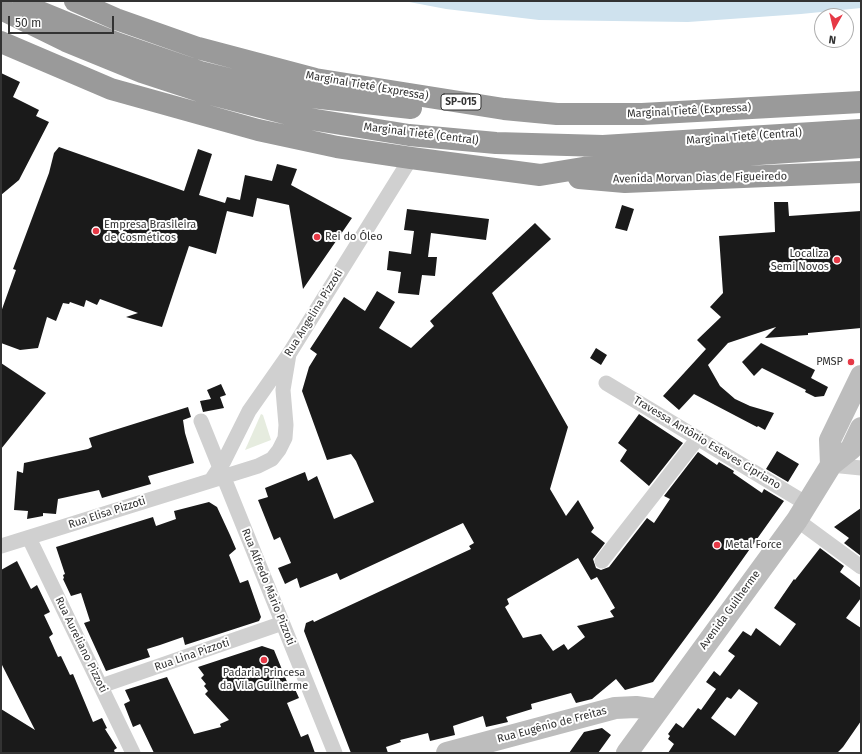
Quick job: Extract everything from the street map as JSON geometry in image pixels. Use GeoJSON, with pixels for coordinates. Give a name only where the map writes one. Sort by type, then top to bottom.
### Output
{"type":"FeatureCollection","features":[{"type":"Feature","properties":{"kind":"highway"},"geometry":{"type":"LineString","coordinates":[[15,1],[116,42],[200,72],[293,94],[359,103],[442,110],[504,108]]}},
{"type":"Feature","properties":{"kind":"highway","name":"Marginal Tietê (Expressa)"},"geometry":{"type":"LineString","coordinates":[[75,1],[116,19],[198,48],[315,79],[504,108],[557,114],[642,114],[861,102]]}},
{"type":"Feature","properties":{"kind":"highway","name":"Marginal Tietê (Central)"},"geometry":{"type":"LineString","coordinates":[[1,9],[66,41],[142,72],[203,92],[304,118],[409,135],[496,143],[603,146],[861,130]]}},
{"type":"Feature","properties":{"kind":"highway"},"geometry":{"type":"LineString","coordinates":[[1,42],[111,89],[258,130],[337,147],[540,175],[595,166],[861,147]]}},
{"type":"Feature","properties":{"kind":"highway","name":"Avenida Morvan Dias de Figueiredo"},"geometry":{"type":"LineString","coordinates":[[540,175],[625,182],[861,172]]}},
{"type":"Feature","properties":{"kind":"street","name":"Rua Angelina Pizzoti"},"geometry":{"type":"LineString","coordinates":[[218,474],[249,411],[289,354],[411,158]]}},
{"type":"Feature","properties":{"kind":"street","name":"Rua Elisa Pizzoti"},"geometry":{"type":"LineString","coordinates":[[1,546],[29,538],[218,474],[258,466],[272,459],[279,450],[285,438],[286,425],[283,390],[289,354]]}},
{"type":"Feature","properties":{"kind":"street"},"geometry":{"type":"LineString","coordinates":[[861,376],[830,440],[831,465],[861,468]]}},
{"type":"Feature","properties":{"kind":"street","name":"Travessa Antônio Esteves Cipriano"},"geometry":{"type":"LineString","coordinates":[[606,383],[698,438],[802,512],[861,567]]}},
{"type":"Feature","properties":{"kind":"street","name":"Rua Alfredo Mário Pizzoti"},"geometry":{"type":"LineString","coordinates":[[201,422],[218,474],[282,622],[335,753]]}},
{"type":"Feature","properties":{"kind":"street","name":"Avenida Guilherme"},"geometry":{"type":"LineString","coordinates":[[627,753],[802,512],[831,465],[851,449],[861,428]]}},
{"type":"Feature","properties":{"kind":"street"},"geometry":{"type":"LineString","coordinates":[[602,561],[698,438]]}},
{"type":"Feature","properties":{"kind":"street","name":"Rua Aureliano Pizzoti"},"geometry":{"type":"LineString","coordinates":[[29,538],[133,753]]}},
{"type":"Feature","properties":{"kind":"street","name":"Rua Lina Pizzoti"},"geometry":{"type":"LineString","coordinates":[[100,686],[278,625],[282,622]]}},
{"type":"Feature","properties":{"kind":"street","name":"Rua Eugênio de Freitas"},"geometry":{"type":"LineString","coordinates":[[447,753],[615,708],[636,706],[658,710]]}},
{"type":"Feature","properties":{"kind":"shaded area"},"geometry":{"type":"Polygon","coordinates":[[[261,414],[263,415],[271,440],[245,450],[261,414]]]}},
{"type":"Feature","properties":{"kind":"water"},"geometry":{"type":"Polygon","coordinates":[[[404,1],[861,1],[861,8],[814,8],[814,13],[688,22],[539,20],[446,9],[404,1]]]}},
{"type":"Feature","properties":{"kind":"building"},"geometry":{"type":"Polygon","coordinates":[[[1,73],[20,82],[13,97],[39,110],[36,116],[49,122],[19,180],[1,195],[1,73]]]}},
{"type":"Feature","properties":{"kind":"building","name":"Empresa Brasileira de Cosméticos"},"geometry":{"type":"Polygon","coordinates":[[[59,147],[184,191],[198,149],[212,154],[199,195],[225,203],[227,197],[240,200],[245,175],[272,181],[277,164],[297,169],[291,185],[352,218],[303,289],[289,205],[257,198],[253,217],[227,211],[216,254],[189,246],[162,327],[126,317],[138,313],[100,299],[97,305],[86,300],[84,307],[70,302],[69,304],[63,303],[56,321],[47,317],[38,348],[20,350],[1,343],[1,312],[16,270],[13,269],[49,173],[54,153],[59,147]]]}},
{"type":"Feature","properties":{"kind":"building"},"geometry":{"type":"Polygon","coordinates":[[[774,202],[788,202],[789,216],[861,211],[861,328],[808,333],[808,335],[765,338],[776,327],[728,343],[708,365],[720,386],[735,399],[750,406],[774,413],[765,430],[694,394],[679,410],[663,396],[706,349],[697,340],[721,317],[710,307],[723,293],[719,236],[775,232],[774,202]]]}},
{"type":"Feature","properties":{"kind":"building"},"geometry":{"type":"Polygon","coordinates":[[[622,205],[634,209],[627,231],[615,228],[622,205]]]}},
{"type":"Feature","properties":{"kind":"building"},"geometry":{"type":"Polygon","coordinates":[[[407,209],[489,219],[486,240],[431,233],[428,257],[437,257],[435,276],[422,275],[419,295],[398,293],[401,272],[387,270],[389,251],[411,254],[414,231],[404,230],[407,209]]]}},
{"type":"Feature","properties":{"kind":"building"},"geometry":{"type":"Polygon","coordinates":[[[535,223],[551,239],[492,293],[568,427],[550,489],[566,516],[578,500],[594,528],[591,532],[605,543],[593,559],[596,568],[601,570],[609,567],[647,518],[654,523],[670,499],[664,496],[698,452],[717,465],[719,462],[734,471],[733,473],[762,493],[764,489],[784,501],[653,682],[625,690],[616,679],[592,699],[576,703],[571,693],[531,704],[532,709],[506,717],[508,722],[486,727],[483,716],[453,726],[455,735],[430,741],[428,733],[400,740],[401,742],[386,747],[388,753],[351,753],[304,631],[306,623],[313,620],[314,622],[471,549],[469,546],[474,543],[463,523],[340,580],[337,573],[300,588],[297,578],[285,584],[278,568],[291,563],[280,537],[274,540],[258,500],[268,497],[265,488],[305,472],[308,481],[317,476],[334,519],[374,502],[356,461],[351,454],[327,460],[302,391],[309,367],[317,354],[310,349],[344,297],[365,311],[377,291],[395,302],[379,328],[411,348],[434,326],[430,321],[535,223]],[[578,558],[507,599],[509,604],[505,607],[523,638],[541,634],[553,651],[564,644],[568,650],[585,637],[577,626],[614,617],[610,611],[615,608],[597,577],[591,580],[578,558]]]}},
{"type":"Feature","properties":{"kind":"building"},"geometry":{"type":"Polygon","coordinates":[[[761,343],[815,370],[811,378],[828,387],[824,396],[815,397],[805,392],[806,390],[762,368],[754,376],[742,362],[761,343]]]}},
{"type":"Feature","properties":{"kind":"building"},"geometry":{"type":"Polygon","coordinates":[[[596,348],[607,355],[601,365],[590,358],[596,348]]]}},
{"type":"Feature","properties":{"kind":"building"},"geometry":{"type":"Polygon","coordinates":[[[1,363],[46,393],[1,449],[1,363]]]}},
{"type":"Feature","properties":{"kind":"building"},"geometry":{"type":"Polygon","coordinates":[[[221,384],[226,395],[220,397],[224,408],[203,412],[200,401],[211,399],[207,390],[221,384]]]}},
{"type":"Feature","properties":{"kind":"building"},"geometry":{"type":"Polygon","coordinates":[[[188,407],[191,417],[183,420],[185,433],[194,463],[148,476],[151,484],[102,498],[99,490],[58,499],[56,514],[43,513],[43,516],[27,519],[28,511],[14,510],[17,471],[23,473],[24,463],[88,449],[92,447],[89,438],[188,407]]]}},
{"type":"Feature","properties":{"kind":"building"},"geometry":{"type":"Polygon","coordinates":[[[639,414],[683,443],[649,486],[620,461],[627,450],[618,443],[639,414]]]}},
{"type":"Feature","properties":{"kind":"building"},"geometry":{"type":"Polygon","coordinates":[[[777,451],[799,464],[788,482],[766,469],[777,451]]]}},
{"type":"Feature","properties":{"kind":"building"},"geometry":{"type":"Polygon","coordinates":[[[209,502],[217,507],[236,549],[229,555],[240,583],[248,580],[261,617],[259,621],[185,645],[183,637],[147,649],[150,657],[106,671],[84,623],[90,621],[81,593],[71,596],[63,579],[63,575],[65,574],[56,547],[153,517],[156,526],[176,519],[174,511],[209,502]]]}},
{"type":"Feature","properties":{"kind":"building"},"geometry":{"type":"Polygon","coordinates":[[[861,508],[861,556],[844,543],[849,538],[834,527],[861,508]]]}},
{"type":"Feature","properties":{"kind":"building"},"geometry":{"type":"Polygon","coordinates":[[[820,548],[844,566],[840,572],[861,588],[861,598],[846,618],[861,628],[861,721],[843,747],[837,753],[668,753],[674,744],[668,739],[670,736],[668,734],[676,723],[683,728],[698,708],[701,710],[716,689],[706,682],[714,671],[720,676],[735,656],[728,651],[743,631],[751,636],[756,628],[780,646],[796,624],[774,608],[794,579],[795,580],[820,548]],[[739,689],[731,699],[727,697],[711,718],[735,736],[758,703],[739,689]]]}},
{"type":"Feature","properties":{"kind":"building"},"geometry":{"type":"Polygon","coordinates":[[[17,561],[31,589],[37,585],[50,612],[44,615],[53,634],[49,637],[58,657],[61,656],[70,675],[73,674],[93,722],[102,718],[107,728],[105,729],[117,748],[114,750],[115,753],[1,753],[1,709],[35,730],[1,663],[1,570],[17,561]]]}},
{"type":"Feature","properties":{"kind":"building"},"geometry":{"type":"Polygon","coordinates":[[[262,646],[274,650],[290,689],[294,687],[299,698],[287,703],[301,737],[308,734],[315,753],[154,753],[140,724],[133,727],[124,704],[130,701],[125,690],[167,677],[194,734],[221,727],[220,724],[229,720],[205,694],[208,691],[204,686],[206,684],[201,678],[204,675],[198,667],[262,646]]]}},
{"type":"Feature","properties":{"kind":"building"},"geometry":{"type":"Polygon","coordinates":[[[602,728],[611,735],[598,753],[569,753],[584,732],[602,728]]]}},
{"type":"Feature","properties":{"kind":"place","name":"Empresa Brasileira de Cosméticos"},"geometry":{"type":"Point","coordinates":[96,231]}},
{"type":"Feature","properties":{"kind":"place","name":"Rei do Óleo"},"geometry":{"type":"Point","coordinates":[317,237]}},
{"type":"Feature","properties":{"kind":"place","name":"Localiza Semi Novos"},"geometry":{"type":"Point","coordinates":[837,260]}},
{"type":"Feature","properties":{"kind":"place","name":"PMSP"},"geometry":{"type":"Point","coordinates":[851,362]}},
{"type":"Feature","properties":{"kind":"place","name":"Metal Force"},"geometry":{"type":"Point","coordinates":[717,545]}},
{"type":"Feature","properties":{"kind":"place","name":"Padaria Princesa da Vila Guilherme"},"geometry":{"type":"Point","coordinates":[264,660]}}]}
